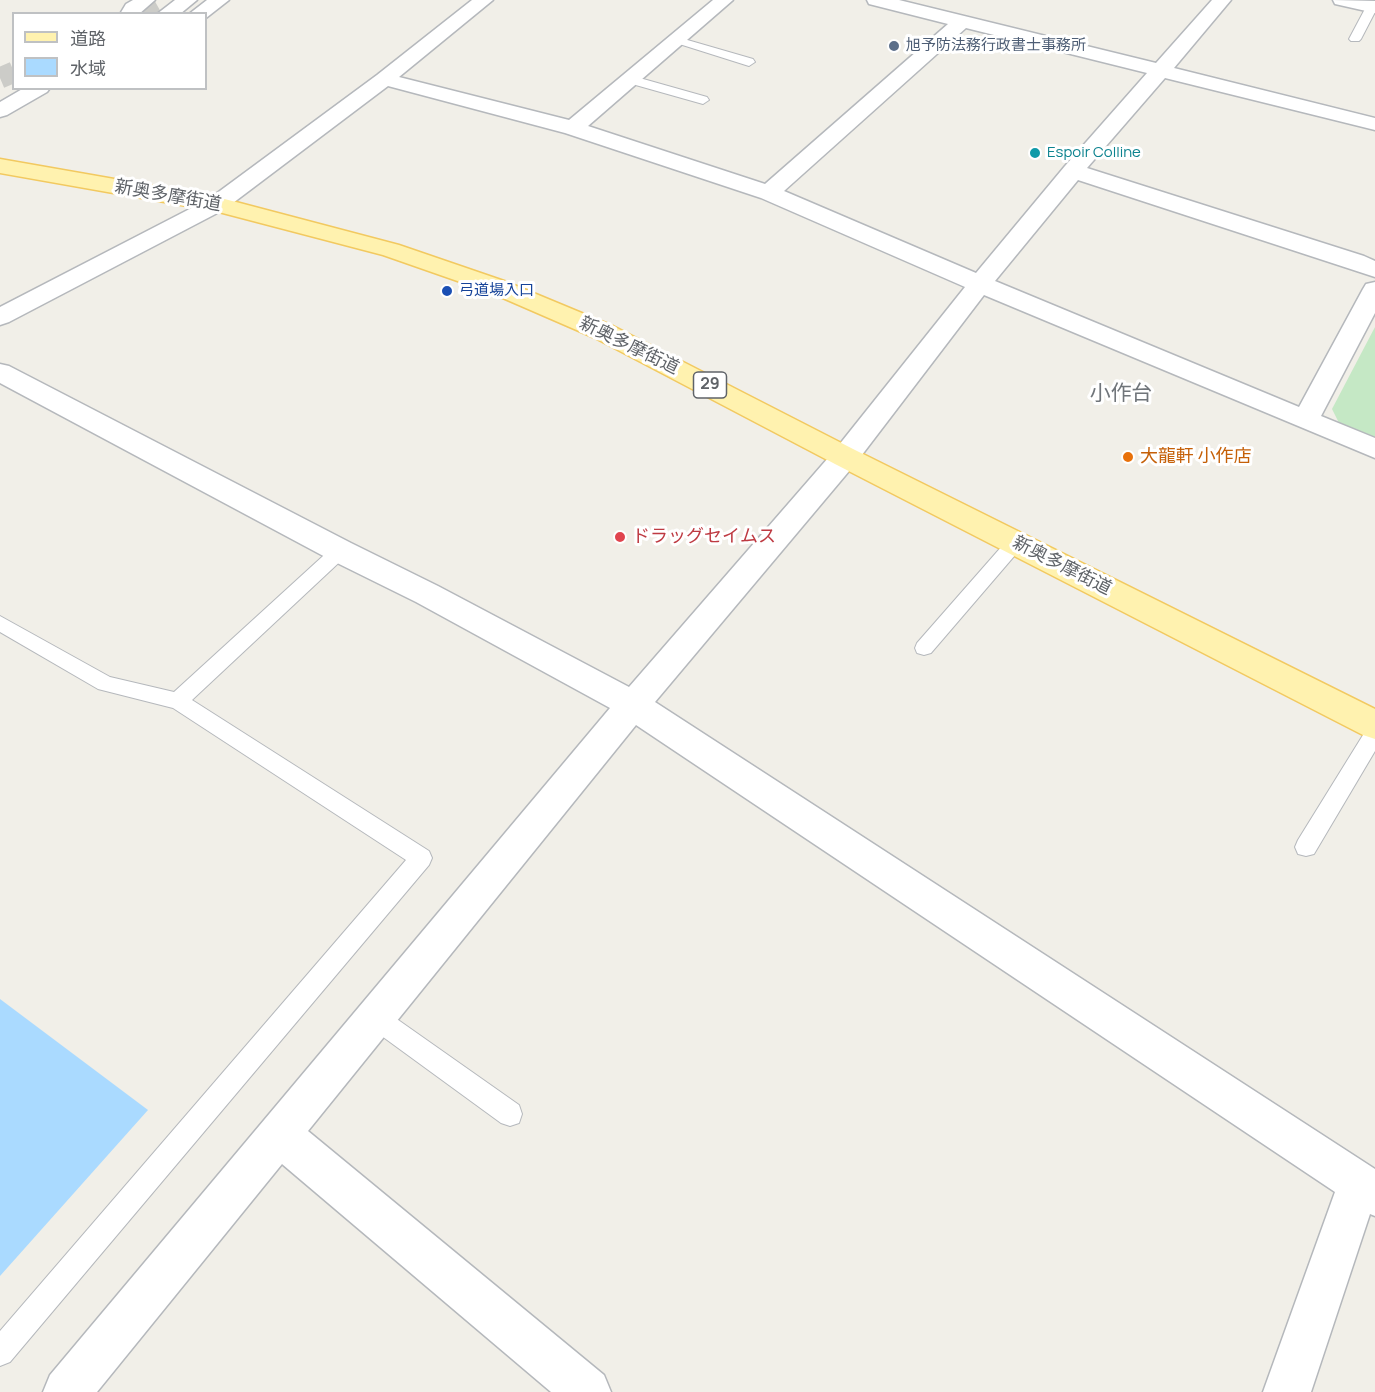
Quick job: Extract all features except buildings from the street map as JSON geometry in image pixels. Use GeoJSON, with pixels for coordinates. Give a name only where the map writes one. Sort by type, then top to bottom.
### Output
{"type":"FeatureCollection","features":[{"type":"Feature","properties":{"kind":"main road","name":"新奥多摩街道"},"geometry":{"type":"LineString","coordinates":[[0,166],[217,204],[391,250],[498,287],[604,332],[1375,726]]}},
{"type":"Feature","properties":{"kind":"street"},"geometry":{"type":"LineString","coordinates":[[169,12],[189,0]]}},
{"type":"Feature","properties":{"kind":"street"},"geometry":{"type":"LineString","coordinates":[[201,12],[220,0]]}},
{"type":"Feature","properties":{"kind":"street"},"geometry":{"type":"LineString","coordinates":[[0,317],[217,204],[384,79],[484,0]]}},
{"type":"Feature","properties":{"kind":"street"},"geometry":{"type":"LineString","coordinates":[[573,128],[629,78],[724,0]]}},
{"type":"Feature","properties":{"kind":"street"},"geometry":{"type":"LineString","coordinates":[[876,0],[1375,123]]}},
{"type":"Feature","properties":{"kind":"street"},"geometry":{"type":"LineString","coordinates":[[67,1392],[633,705],[845,457],[980,284],[1073,171],[1222,0]]}},
{"type":"Feature","properties":{"kind":"street"},"geometry":{"type":"LineString","coordinates":[[1342,0],[1374,7]]}},
{"type":"Feature","properties":{"kind":"street"},"geometry":{"type":"LineString","coordinates":[[769,193],[962,21]]}},
{"type":"Feature","properties":{"kind":"street"},"geometry":{"type":"LineString","coordinates":[[384,79],[573,128],[769,193],[1375,449]]}},
{"type":"Feature","properties":{"kind":"street"},"geometry":{"type":"LineString","coordinates":[[0,111],[37,90]]}},
{"type":"Feature","properties":{"kind":"street"},"geometry":{"type":"LineString","coordinates":[[1073,171],[1355,261],[1375,270]]}},
{"type":"Feature","properties":{"kind":"street"},"geometry":{"type":"LineString","coordinates":[[1305,420],[1375,289]]}},
{"type":"Feature","properties":{"kind":"street"},"geometry":{"type":"LineString","coordinates":[[0,372],[340,551],[427,594],[633,705],[1367,1189],[1287,1392]]}},
{"type":"Feature","properties":{"kind":"street"},"geometry":{"type":"LineString","coordinates":[[280,1135],[587,1392]]}},
{"type":"Feature","properties":{"kind":"lane"},"geometry":{"type":"LineString","coordinates":[[1355,39],[1374,7]]}},
{"type":"Feature","properties":{"kind":"lane"},"geometry":{"type":"LineString","coordinates":[[677,40],[749,62]]}},
{"type":"Feature","properties":{"kind":"lane"},"geometry":{"type":"LineString","coordinates":[[629,78],[703,100]]}},
{"type":"Feature","properties":{"kind":"lane"},"geometry":{"type":"LineString","coordinates":[[924,648],[1016,542]]}},
{"type":"Feature","properties":{"kind":"lane"},"geometry":{"type":"LineString","coordinates":[[178,701],[340,551]]}},
{"type":"Feature","properties":{"kind":"lane"},"geometry":{"type":"LineString","coordinates":[[0,622],[105,684],[178,701],[421,858],[0,1352]]}},
{"type":"Feature","properties":{"kind":"lane"},"geometry":{"type":"LineString","coordinates":[[1306,847],[1375,733]]}},
{"type":"Feature","properties":{"kind":"lane"},"geometry":{"type":"LineString","coordinates":[[376,1018],[510,1114]]}},
{"type":"Feature","properties":{"kind":"green space"},"geometry":{"type":"Polygon","coordinates":[[[1375,327],[1375,438],[1339,423],[1332,409],[1375,327]]]}},
{"type":"Feature","properties":{"kind":"water"},"geometry":{"type":"Polygon","coordinates":[[[0,999],[148,1110],[0,1276],[0,999]]]}},
{"type":"Feature","properties":{"kind":"tunnel"},"geometry":{"type":"LineString","coordinates":[[142,12],[163,0]]}},
{"type":"Feature","properties":{"kind":"tunnel"},"geometry":{"type":"LineString","coordinates":[[0,78],[12,73]]}},
{"type":"Feature","properties":{"kind":"place","name":"旭予防法務行政書士事務所"},"geometry":{"type":"Point","coordinates":[894,46]}},
{"type":"Feature","properties":{"kind":"place","name":"Espoir Colline"},"geometry":{"type":"Point","coordinates":[1035,153]}},
{"type":"Feature","properties":{"kind":"place","name":"弓道場入口"},"geometry":{"type":"Point","coordinates":[447,291]}},
{"type":"Feature","properties":{"kind":"place","name":"大龍軒 小作店"},"geometry":{"type":"Point","coordinates":[1128,457]}},
{"type":"Feature","properties":{"kind":"place","name":"ドラッグセイムス"},"geometry":{"type":"Point","coordinates":[620,537]}},
{"type":"Feature","properties":{"kind":"district","name":"小作台"},"geometry":{"type":"Point","coordinates":[1121,394]}}]}
